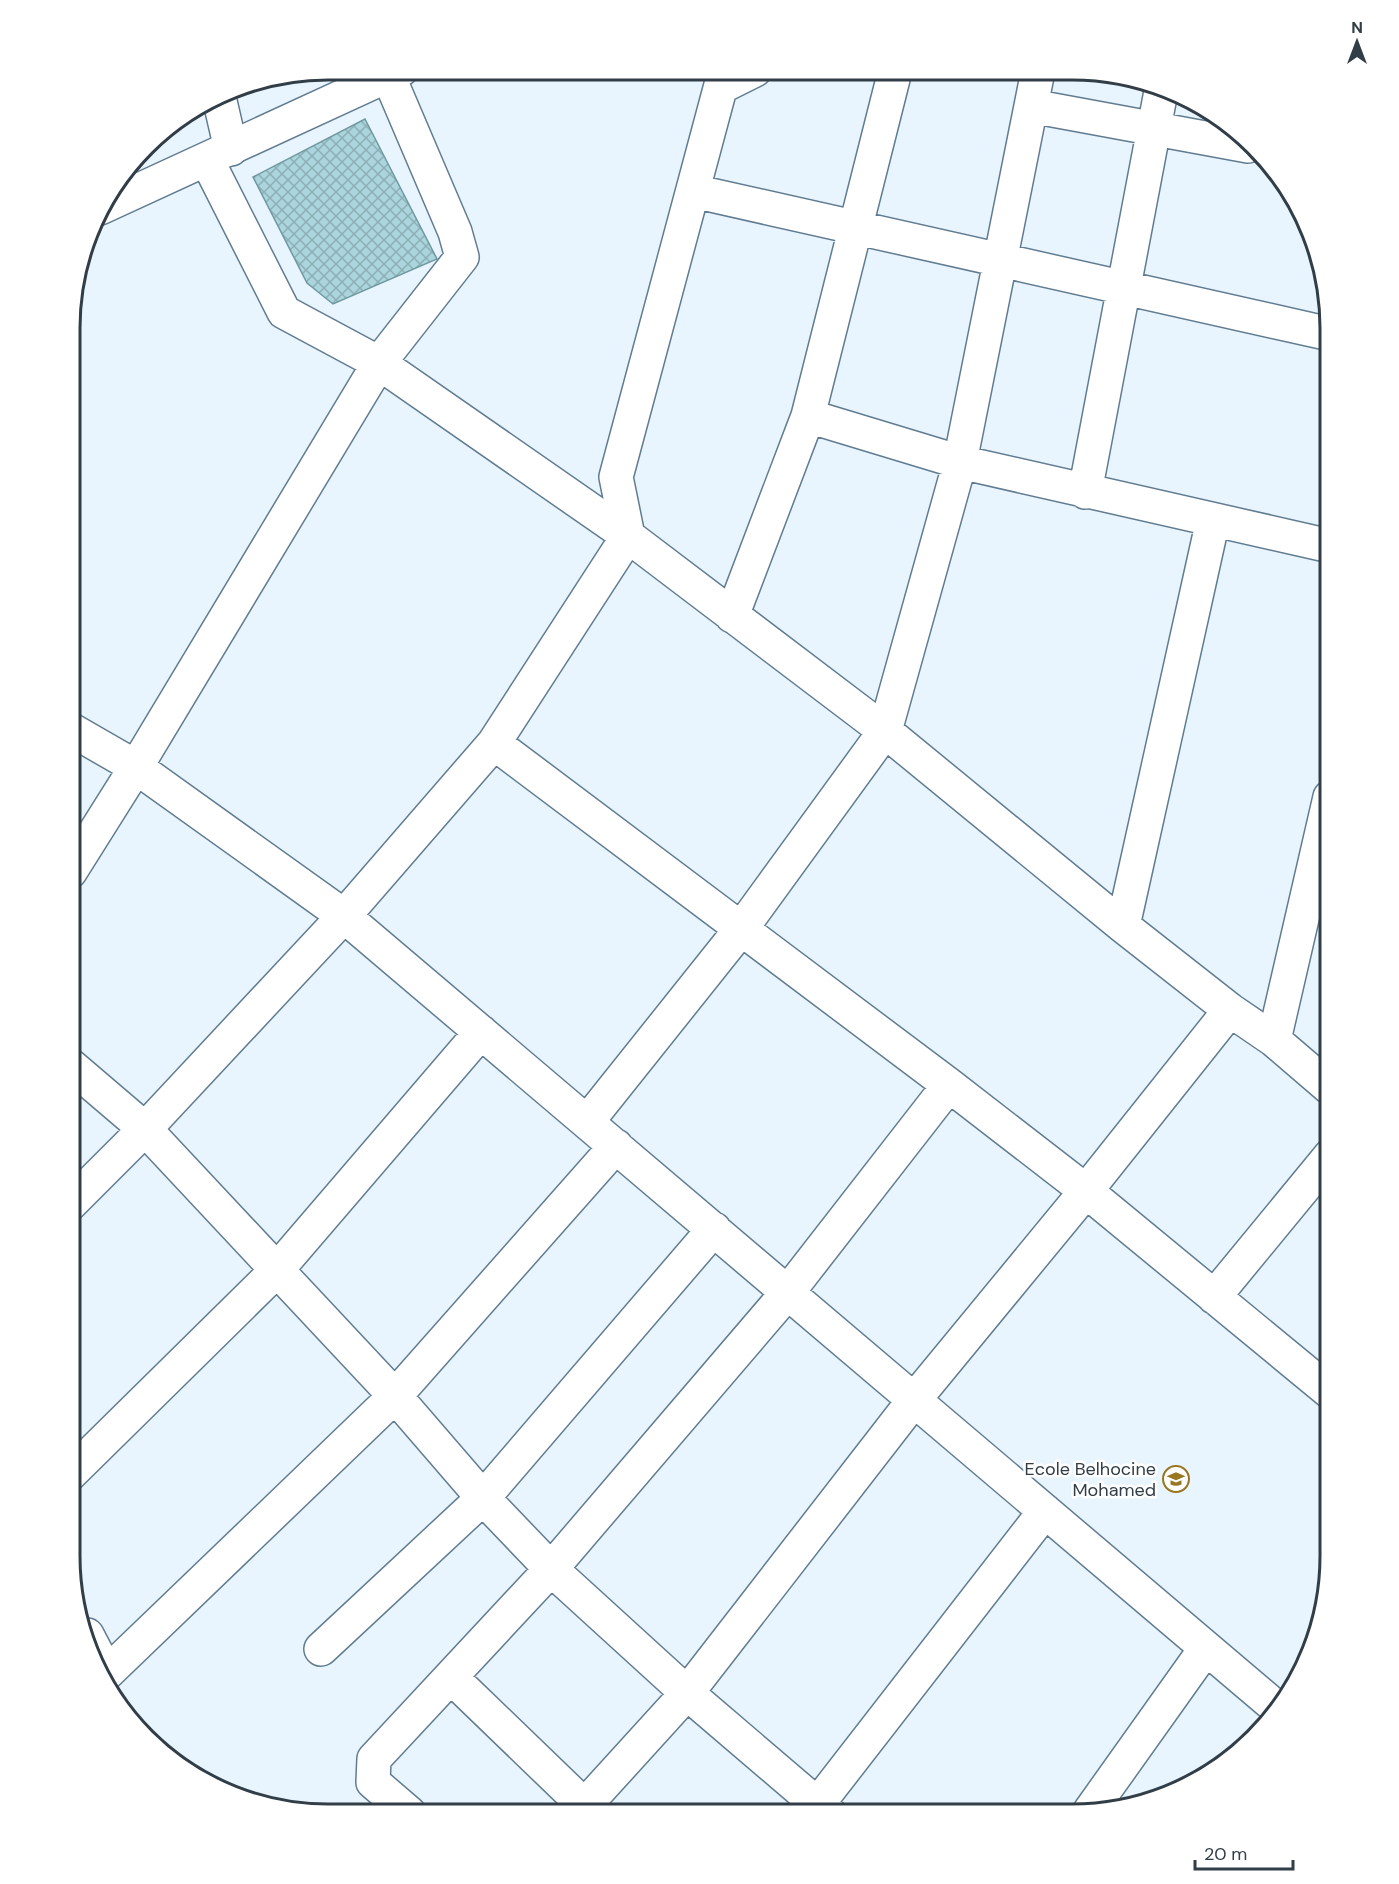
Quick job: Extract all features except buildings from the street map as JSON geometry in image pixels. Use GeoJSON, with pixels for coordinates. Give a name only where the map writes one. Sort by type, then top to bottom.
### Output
{"type":"FeatureCollection","features":[{"type":"Feature","properties":{"kind":"street"},"geometry":{"type":"LineString","coordinates":[[114,201],[378,80]]}},
{"type":"Feature","properties":{"kind":"street"},"geometry":{"type":"LineString","coordinates":[[80,849],[136,767],[380,363],[462,257],[455,232],[398,80]]}},
{"type":"Feature","properties":{"kind":"street"},"geometry":{"type":"LineString","coordinates":[[80,1194],[145,1129],[344,916],[494,743],[628,536],[616,477],[723,80]]}},
{"type":"Feature","properties":{"kind":"street"},"geometry":{"type":"LineString","coordinates":[[732,616],[808,416],[893,80]]}},
{"type":"Feature","properties":{"kind":"street"},"geometry":{"type":"LineString","coordinates":[[587,1122],[741,928],[885,731],[960,462],[1036,80]]}},
{"type":"Feature","properties":{"kind":"street"},"geometry":{"type":"LineString","coordinates":[[1085,492],[1160,96]]}},
{"type":"Feature","properties":{"kind":"street"},"geometry":{"type":"LineString","coordinates":[[219,105],[219,154],[284,312],[380,363],[628,536],[885,731],[1123,926],[1230,1010],[1274,1040],[1320,1079]]}},
{"type":"Feature","properties":{"kind":"street"},"geometry":{"type":"LineString","coordinates":[[1031,106],[1239,144]]}},
{"type":"Feature","properties":{"kind":"street"},"geometry":{"type":"LineString","coordinates":[[693,192],[1320,332]]}},
{"type":"Feature","properties":{"kind":"street"},"geometry":{"type":"LineString","coordinates":[[808,416],[960,462],[1320,544]]}},
{"type":"Feature","properties":{"kind":"street"},"geometry":{"type":"LineString","coordinates":[[1123,926],[1213,520]]}},
{"type":"Feature","properties":{"kind":"street"},"geometry":{"type":"LineString","coordinates":[[80,735],[136,767],[344,916],[1271,1703]]}},
{"type":"Feature","properties":{"kind":"street"},"geometry":{"type":"LineString","coordinates":[[494,743],[949,1085],[1086,1191],[1320,1385]]}},
{"type":"Feature","properties":{"kind":"street"},"geometry":{"type":"LineString","coordinates":[[1274,1040],[1320,840]]}},
{"type":"Feature","properties":{"kind":"street"},"geometry":{"type":"LineString","coordinates":[[591,1804],[687,1693],[914,1400],[1086,1191],[1230,1010]]}},
{"type":"Feature","properties":{"kind":"street"},"geometry":{"type":"LineString","coordinates":[[80,1464],[276,1270],[481,1032]]}},
{"type":"Feature","properties":{"kind":"street"},"geometry":{"type":"LineString","coordinates":[[80,1074],[145,1129],[394,1396],[483,1498],[551,1569],[811,1804]]}},
{"type":"Feature","properties":{"kind":"street"},"geometry":{"type":"LineString","coordinates":[[398,1804],[373,1782],[374,1759],[551,1569],[788,1292],[949,1085]]}},
{"type":"Feature","properties":{"kind":"street"},"geometry":{"type":"LineString","coordinates":[[108,1672],[394,1396],[616,1146]]}},
{"type":"Feature","properties":{"kind":"street"},"geometry":{"type":"LineString","coordinates":[[1214,1297],[1320,1168]]}},
{"type":"Feature","properties":{"kind":"street"},"geometry":{"type":"LineString","coordinates":[[321,1649],[483,1498],[714,1229]]}},
{"type":"Feature","properties":{"kind":"street"},"geometry":{"type":"LineString","coordinates":[[824,1804],[1045,1511]]}},
{"type":"Feature","properties":{"kind":"street"},"geometry":{"type":"LineString","coordinates":[[1096,1803],[1206,1648]]}},
{"type":"Feature","properties":{"kind":"street"},"geometry":{"type":"LineString","coordinates":[[451,1677],[578,1804]]}},
{"type":"Feature","properties":{"kind":"place","name":"Ecole Belhocine Mohamed"},"geometry":{"type":"Point","coordinates":[1176,1479]}}]}
